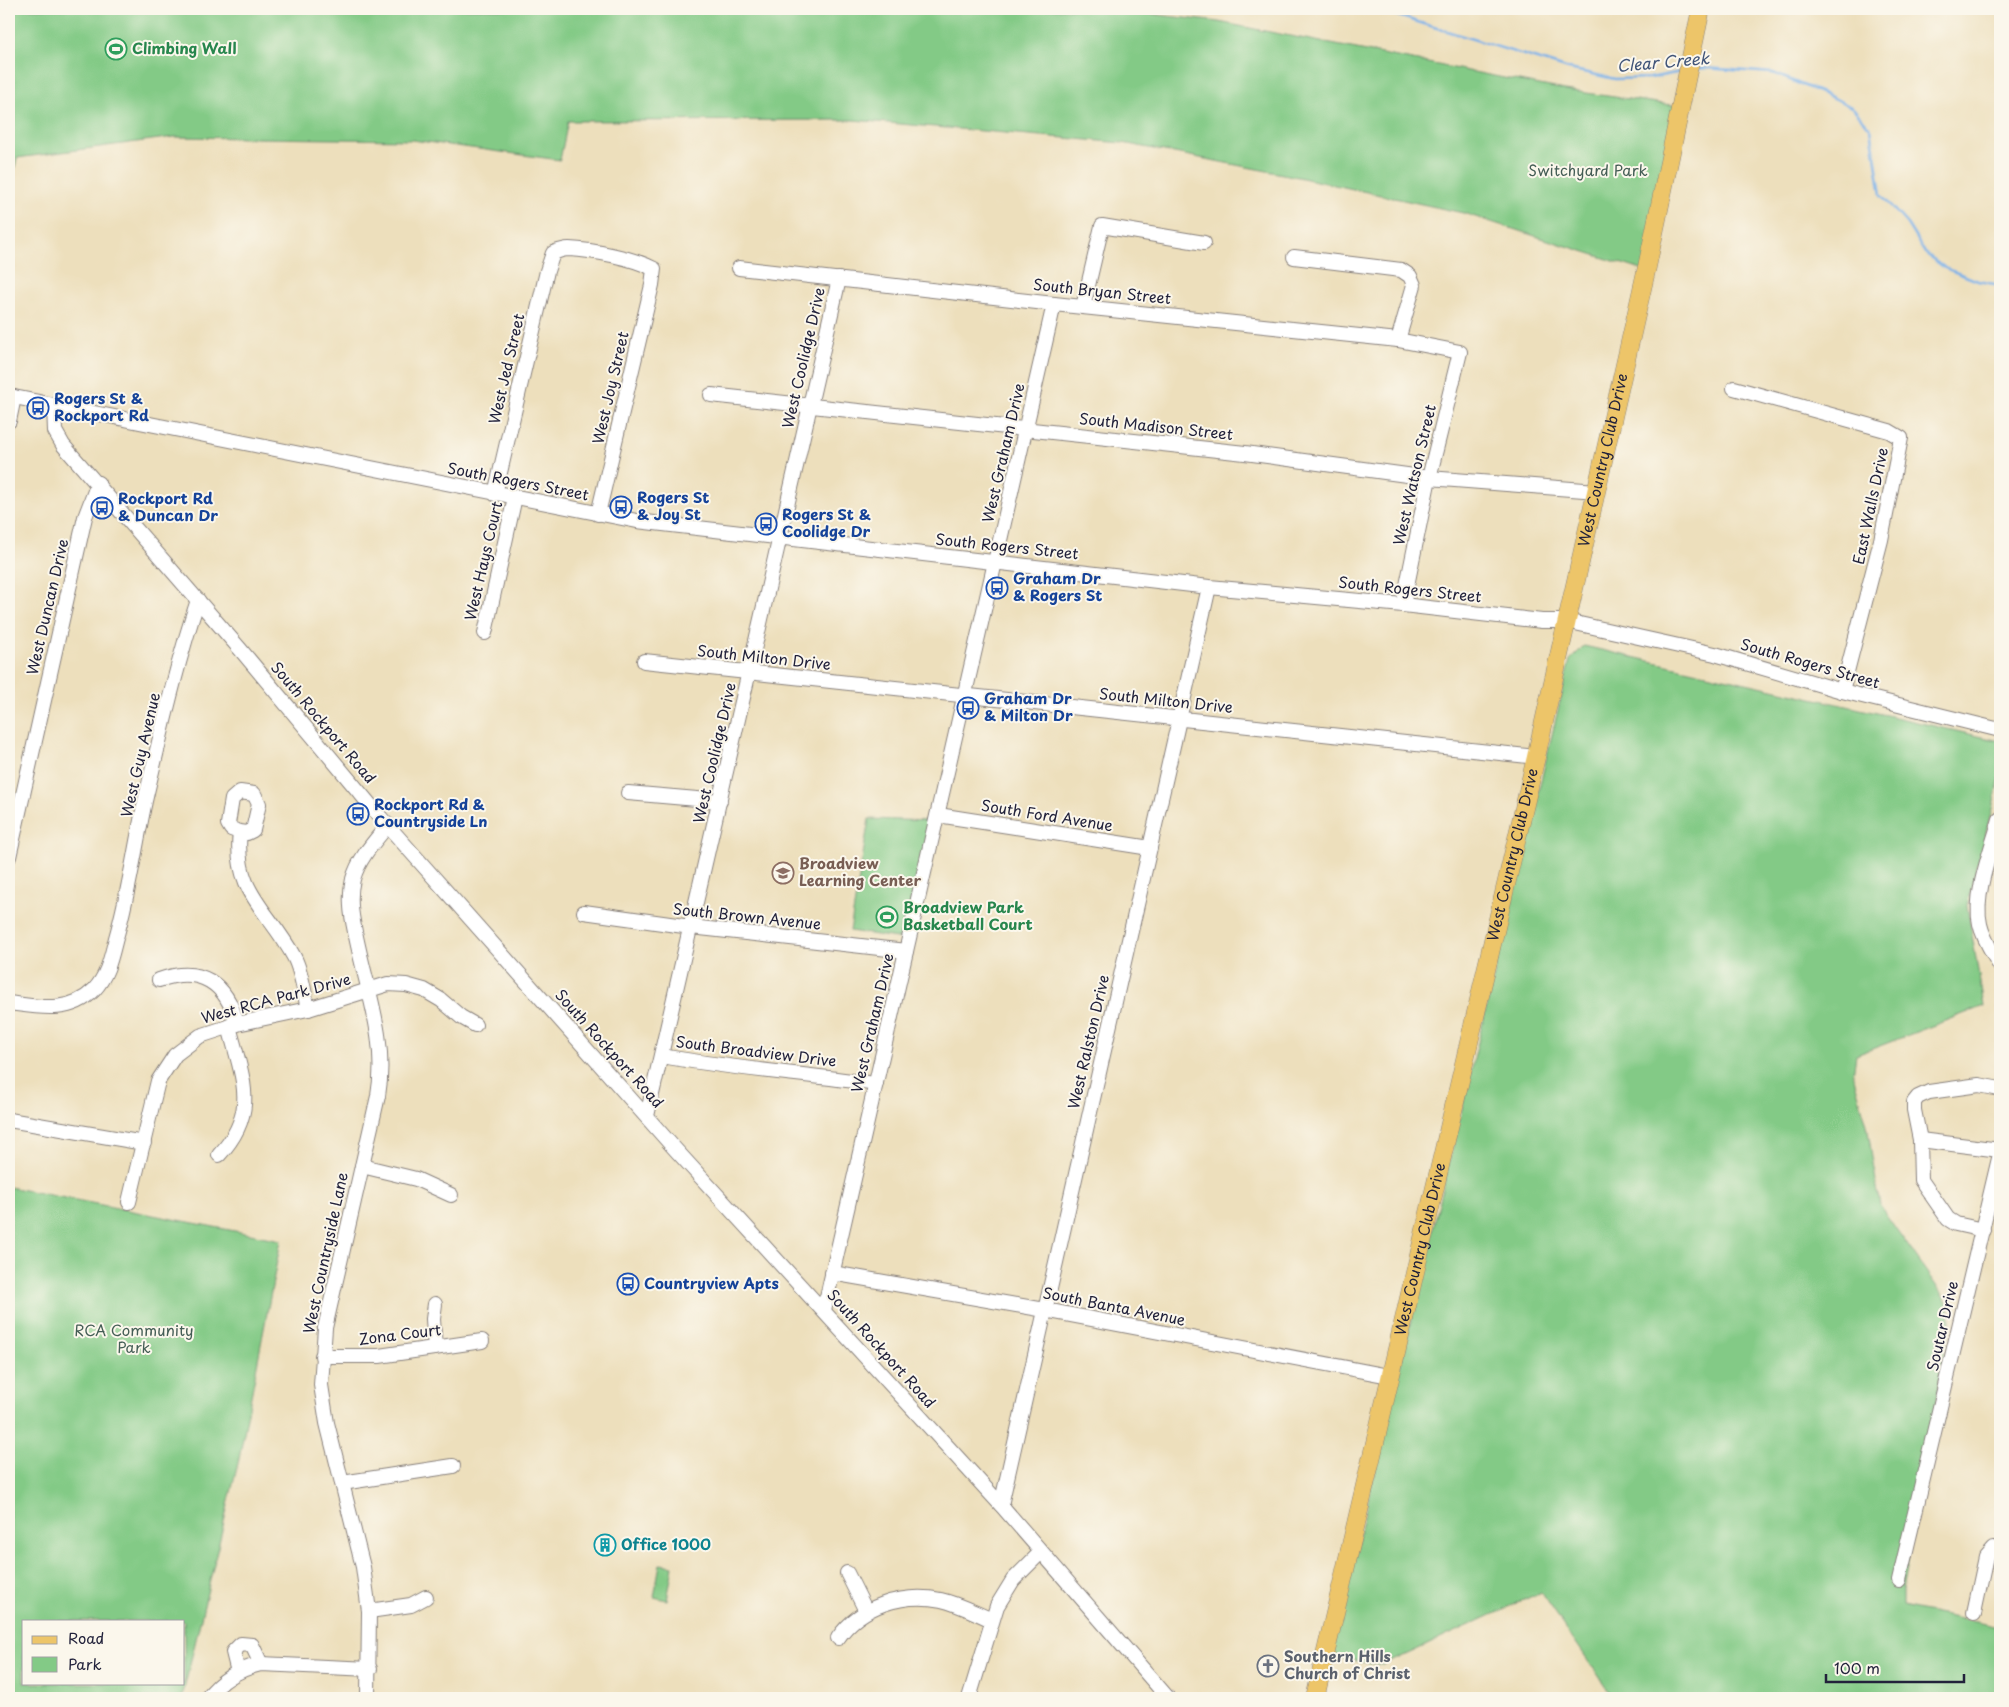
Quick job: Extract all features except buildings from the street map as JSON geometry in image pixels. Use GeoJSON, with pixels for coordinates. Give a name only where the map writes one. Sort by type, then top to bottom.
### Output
{"type":"FeatureCollection","features":[{"type":"Feature","properties":{"kind":"main road","name":"West Country Club Drive"},"geometry":{"type":"LineString","coordinates":[[1315,1698],[1597,491],[1686,87],[1701,9]]}},
{"type":"Feature","properties":{"kind":"street"},"geometry":{"type":"LineString","coordinates":[[1083,307],[1102,226],[1204,243]]}},
{"type":"Feature","properties":{"kind":"street","name":"West Jed Street"},"geometry":{"type":"LineString","coordinates":[[495,494],[547,271],[553,253],[566,249],[582,250],[644,264],[654,269]]}},
{"type":"Feature","properties":{"kind":"street"},"geometry":{"type":"LineString","coordinates":[[1294,257],[1401,270],[1410,276],[1414,285],[1398,340]]}},
{"type":"Feature","properties":{"kind":"street","name":"South Bryan Street"},"geometry":{"type":"LineString","coordinates":[[739,268],[1054,304],[1398,340],[1460,352]]}},
{"type":"Feature","properties":{"kind":"street","name":"West Joy Street"},"geometry":{"type":"LineString","coordinates":[[598,514],[652,285],[654,269]]}},
{"type":"Feature","properties":{"kind":"street","name":"West Coolidge Drive"},"geometry":{"type":"LineString","coordinates":[[647,1116],[750,673],[808,406],[839,279]]}},
{"type":"Feature","properties":{"kind":"street","name":"West Graham Drive"},"geometry":{"type":"LineString","coordinates":[[824,1310],[966,696],[1054,304]]}},
{"type":"Feature","properties":{"kind":"street","name":"West Watson Street"},"geometry":{"type":"LineString","coordinates":[[1404,605],[1429,478],[1460,352]]}},
{"type":"Feature","properties":{"kind":"street","name":"East Walls Drive"},"geometry":{"type":"LineString","coordinates":[[1734,388],[1889,431],[1901,438],[1881,540],[1842,691]]}},
{"type":"Feature","properties":{"kind":"street","name":"South Madison Street"},"geometry":{"type":"LineString","coordinates":[[711,395],[1246,453],[1429,478],[1597,491]]}},
{"type":"Feature","properties":{"kind":"street"},"geometry":{"type":"LineString","coordinates":[[9,421],[11,397]]}},
{"type":"Feature","properties":{"kind":"street","name":"South Rogers Street"},"geometry":{"type":"LineString","coordinates":[[11,397],[598,514],[780,538],[1209,587],[1404,605],[1542,621],[1566,621],[1715,654],[1842,691],[2000,730]]}},
{"type":"Feature","properties":{"kind":"street","name":"South Rockport Road"},"geometry":{"type":"LineString","coordinates":[[54,406],[53,422],[57,438],[98,483],[388,825],[647,1116],[1001,1505],[1168,1698]]}},
{"type":"Feature","properties":{"kind":"street","name":"West Duncan Drive"},"geometry":{"type":"LineString","coordinates":[[9,858],[84,517],[98,483]]}},
{"type":"Feature","properties":{"kind":"street","name":"West Hays Court"},"geometry":{"type":"LineString","coordinates":[[485,632],[515,497]]}},
{"type":"Feature","properties":{"kind":"street","name":"West Ralston Drive"},"geometry":{"type":"LineString","coordinates":[[1001,1505],[1209,587]]}},
{"type":"Feature","properties":{"kind":"street","name":"West Guy Avenue"},"geometry":{"type":"LineString","coordinates":[[9,1003],[43,1008],[63,1008],[84,999],[104,978],[122,920],[145,803],[187,631],[198,600]]}},
{"type":"Feature","properties":{"kind":"street","name":"South Milton Drive"},"geometry":{"type":"LineString","coordinates":[[644,661],[1536,757]]}},
{"type":"Feature","properties":{"kind":"street"},"geometry":{"type":"LineString","coordinates":[[628,794],[720,801]]}},
{"type":"Feature","properties":{"kind":"street","name":"South Ford Avenue"},"geometry":{"type":"LineString","coordinates":[[938,815],[1150,848]]}},
{"type":"Feature","properties":{"kind":"street"},"geometry":{"type":"LineString","coordinates":[[2000,819],[1980,895],[1979,913],[1982,933],[2000,966]]}},
{"type":"Feature","properties":{"kind":"street","name":"West Countryside Lane"},"geometry":{"type":"LineString","coordinates":[[368,1698],[370,1669],[369,1611],[363,1567],[327,1423],[321,1385],[325,1328],[378,1096],[382,1065],[380,1038],[351,913],[350,898],[353,880],[360,862],[388,825]]}},
{"type":"Feature","properties":{"kind":"street"},"geometry":{"type":"LineString","coordinates":[[240,832],[238,849],[244,880],[254,899],[296,960],[308,1009]]}},
{"type":"Feature","properties":{"kind":"street","name":"South Brown Avenue"},"geometry":{"type":"LineString","coordinates":[[584,912],[691,928],[906,952]]}},
{"type":"Feature","properties":{"kind":"street"},"geometry":{"type":"LineString","coordinates":[[159,980],[182,974],[209,980],[227,996],[233,1008],[233,1025],[245,1103],[242,1121],[235,1137],[219,1155]]}},
{"type":"Feature","properties":{"kind":"street","name":"West RCA Park Drive"},"geometry":{"type":"LineString","coordinates":[[129,1202],[158,1081],[169,1062],[190,1041],[233,1025],[308,1009],[388,984],[416,987],[441,1000],[461,1018],[475,1025]]}},
{"type":"Feature","properties":{"kind":"street","name":"South Broadview Drive"},"geometry":{"type":"LineString","coordinates":[[662,1056],[727,1067],[786,1072],[876,1084]]}},
{"type":"Feature","properties":{"kind":"street"},"geometry":{"type":"LineString","coordinates":[[1983,1230],[1956,1224],[1948,1219],[1921,1180],[1920,1140],[1914,1102],[1918,1097],[1928,1092],[1979,1085],[2000,1089]]}},
{"type":"Feature","properties":{"kind":"street"},"geometry":{"type":"LineString","coordinates":[[9,1120],[144,1143]]}},
{"type":"Feature","properties":{"kind":"street"},"geometry":{"type":"LineString","coordinates":[[1920,1140],[2000,1152]]}},
{"type":"Feature","properties":{"kind":"street","name":"Soutar Drive"},"geometry":{"type":"LineString","coordinates":[[1899,1580],[2000,1152]]}},
{"type":"Feature","properties":{"kind":"street"},"geometry":{"type":"LineString","coordinates":[[362,1166],[416,1179],[451,1195]]}},
{"type":"Feature","properties":{"kind":"street","name":"South Banta Avenue"},"geometry":{"type":"LineString","coordinates":[[832,1273],[1045,1310],[1390,1376]]}},
{"type":"Feature","properties":{"kind":"street"},"geometry":{"type":"LineString","coordinates":[[434,1304],[432,1319],[435,1348]]}},
{"type":"Feature","properties":{"kind":"street","name":"Zona Court"},"geometry":{"type":"LineString","coordinates":[[322,1356],[378,1356],[482,1341]]}},
{"type":"Feature","properties":{"kind":"street"},"geometry":{"type":"LineString","coordinates":[[342,1482],[453,1466]]}},
{"type":"Feature","properties":{"kind":"street"},"geometry":{"type":"LineString","coordinates":[[1974,1612],[1986,1557],[1993,1549],[2000,1549]]}},
{"type":"Feature","properties":{"kind":"street"},"geometry":{"type":"LineString","coordinates":[[969,1698],[997,1606],[1013,1580],[1041,1552]]}},
{"type":"Feature","properties":{"kind":"street"},"geometry":{"type":"LineString","coordinates":[[847,1573],[866,1611]]}},
{"type":"Feature","properties":{"kind":"street"},"geometry":{"type":"LineString","coordinates":[[369,1611],[411,1605],[426,1597]]}},
{"type":"Feature","properties":{"kind":"street"},"geometry":{"type":"LineString","coordinates":[[838,1638],[847,1624],[866,1611],[896,1601],[930,1598],[954,1604],[992,1620]]}},
{"type":"Feature","properties":{"kind":"street"},"geometry":{"type":"LineString","coordinates":[[238,1672],[233,1652],[241,1644],[252,1645],[261,1664]]}},
{"type":"Feature","properties":{"kind":"street"},"geometry":{"type":"LineString","coordinates":[[207,1698],[216,1688],[238,1672],[261,1664],[370,1669]]}},
{"type":"Feature","properties":{"kind":"green space","name":"Switchyard Park"},"geometry":{"type":"Polygon","coordinates":[[[9,9],[1107,9],[1219,22],[1565,90],[1678,106],[1648,272],[1463,213],[1298,177],[1123,143],[853,120],[568,121],[560,160],[412,140],[174,137],[17,158],[9,197],[9,9]]]}},
{"type":"Feature","properties":{"kind":"green space"},"geometry":{"type":"Polygon","coordinates":[[[1584,646],[2000,741],[2000,778],[1967,905],[1984,1006],[1856,1055],[1853,1075],[1867,1125],[1880,1206],[1949,1304],[1950,1323],[1902,1590],[1902,1607],[2000,1627],[2000,1698],[1614,1698],[1541,1592],[1384,1665],[1330,1657],[1570,660],[1584,646]]]}},
{"type":"Feature","properties":{"kind":"green space"},"geometry":{"type":"Polygon","coordinates":[[[869,819],[932,821],[903,939],[850,931],[869,819]]]}},
{"type":"Feature","properties":{"kind":"green space","name":"RCA Community Park"},"geometry":{"type":"Polygon","coordinates":[[[9,1187],[281,1240],[239,1459],[182,1698],[9,1698],[9,1187]]]}},
{"type":"Feature","properties":{"kind":"green space"},"geometry":{"type":"Polygon","coordinates":[[[660,1564],[673,1566],[667,1600],[654,1597],[660,1564]]]}},
{"type":"Feature","properties":{"kind":"waterway","name":"Clear Creek"},"geometry":{"type":"LineString","coordinates":[[1348,9],[1392,14],[1569,69],[1615,79],[1650,78],[1681,72]]}},
{"type":"Feature","properties":{"kind":"waterway","name":"Clear Creek"},"geometry":{"type":"LineString","coordinates":[[1696,69],[1773,73],[1834,98],[1853,108],[1871,129],[1881,195],[1907,224],[1925,253],[1945,268],[1978,281],[2000,285]]}},
{"type":"Feature","properties":{"kind":"place","name":"Climbing Wall"},"geometry":{"type":"Point","coordinates":[116,49]}},
{"type":"Feature","properties":{"kind":"place","name":"Rogers St & Rockport Rd"},"geometry":{"type":"Point","coordinates":[38,408]}},
{"type":"Feature","properties":{"kind":"place","name":"Rogers St & Joy St"},"geometry":{"type":"Point","coordinates":[621,507]}},
{"type":"Feature","properties":{"kind":"place","name":"Rockport Rd & Duncan Dr"},"geometry":{"type":"Point","coordinates":[102,508]}},
{"type":"Feature","properties":{"kind":"place","name":"Rogers St & Coolidge Dr"},"geometry":{"type":"Point","coordinates":[766,524]}},
{"type":"Feature","properties":{"kind":"place","name":"Graham Dr & Rogers St"},"geometry":{"type":"Point","coordinates":[997,588]}},
{"type":"Feature","properties":{"kind":"place","name":"Graham Dr & Milton Dr"},"geometry":{"type":"Point","coordinates":[968,708]}},
{"type":"Feature","properties":{"kind":"place","name":"Rockport Rd & Countryside Ln"},"geometry":{"type":"Point","coordinates":[358,814]}},
{"type":"Feature","properties":{"kind":"place","name":"Broadview Learning Center"},"geometry":{"type":"Point","coordinates":[783,873]}},
{"type":"Feature","properties":{"kind":"place","name":"Broadview Park Basketball Court"},"geometry":{"type":"Point","coordinates":[887,917]}},
{"type":"Feature","properties":{"kind":"place","name":"Countryview Apts"},"geometry":{"type":"Point","coordinates":[628,1284]}},
{"type":"Feature","properties":{"kind":"place","name":"Office 1000"},"geometry":{"type":"Point","coordinates":[605,1545]}},
{"type":"Feature","properties":{"kind":"place","name":"Southern Hills Church of Christ"},"geometry":{"type":"Point","coordinates":[1268,1666]}}]}
